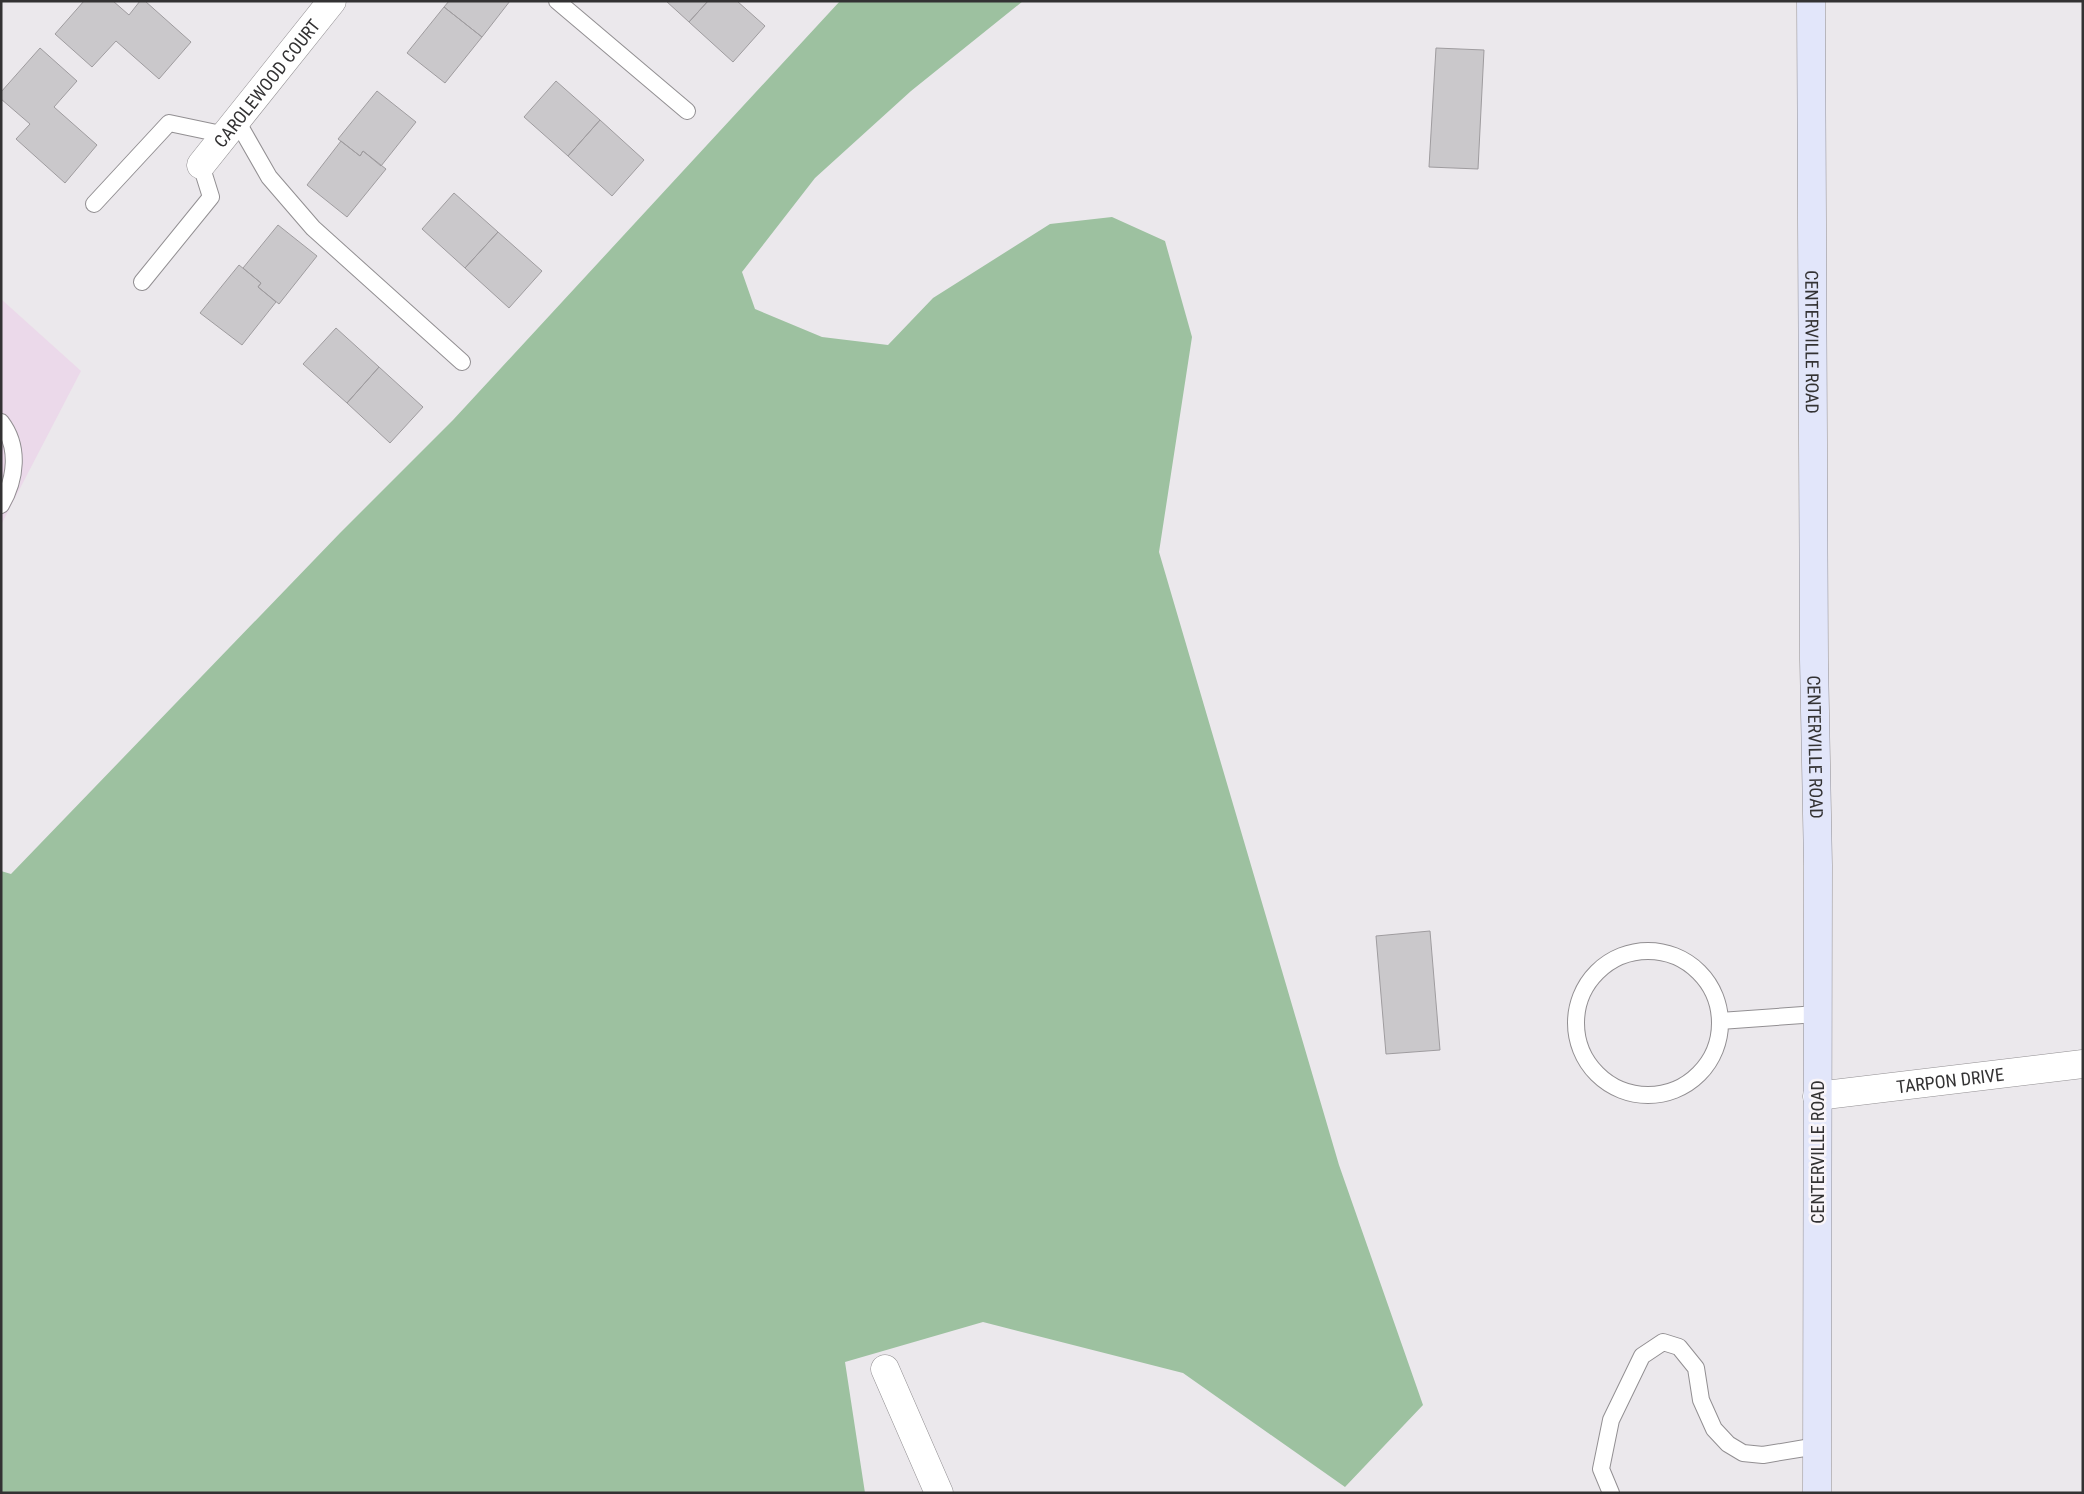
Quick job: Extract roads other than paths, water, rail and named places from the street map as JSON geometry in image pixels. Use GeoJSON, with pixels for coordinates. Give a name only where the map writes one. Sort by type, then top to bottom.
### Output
{"type":"FeatureCollection","features":[{"type":"Feature","properties":{"kind":"main road","name":"CENTERVILLE ROAD"},"geometry":{"type":"LineString","coordinates":[[1811,1],[1814,660],[1818,865],[1817,1493]]}},
{"type":"Feature","properties":{"kind":"street","name":"CAROLEWOOD COURT"},"geometry":{"type":"LineString","coordinates":[[201,165],[332,1]]}},
{"type":"Feature","properties":{"kind":"street","name":"TARPON DRIVE"},"geometry":{"type":"LineString","coordinates":[[1817,1096],[2083,1064]]}},
{"type":"Feature","properties":{"kind":"street"},"geometry":{"type":"LineString","coordinates":[[886,1369],[938,1493]]}},
{"type":"Feature","properties":{"kind":"lane"},"geometry":{"type":"LineString","coordinates":[[557,1],[687,111]]}},
{"type":"Feature","properties":{"kind":"lane"},"geometry":{"type":"LineString","coordinates":[[94,204],[169,123],[231,128],[313,228],[462,362]]}},
{"type":"Feature","properties":{"kind":"lane"},"geometry":{"type":"LineString","coordinates":[[142,282],[211,197],[201,165]]}},
{"type":"Feature","properties":{"kind":"lane"},"geometry":{"type":"LineString","coordinates":[[1,422],[9,433],[15,464],[9,491],[1,505]]}},
{"type":"Feature","properties":{"kind":"lane"},"geometry":{"type":"LineString","coordinates":[[1644,950],[1667,952],[1688,962],[1705,977],[1716,998],[1720,1021],[1718,1045],[1706,1068],[1687,1084],[1665,1094],[1640,1096],[1616,1089],[1596,1075],[1581,1054],[1575,1030],[1576,1007],[1585,985],[1600,967],[1620,955],[1644,950]]}},
{"type":"Feature","properties":{"kind":"lane"},"geometry":{"type":"LineString","coordinates":[[1720,1021],[1817,1014]]}},
{"type":"Feature","properties":{"kind":"lane"},"geometry":{"type":"LineString","coordinates":[[1611,1493],[1601,1469],[1611,1420],[1642,1356],[1663,1342],[1679,1347],[1696,1368],[1701,1400],[1714,1429],[1728,1444],[1743,1453],[1763,1455],[1817,1446]]}}]}
